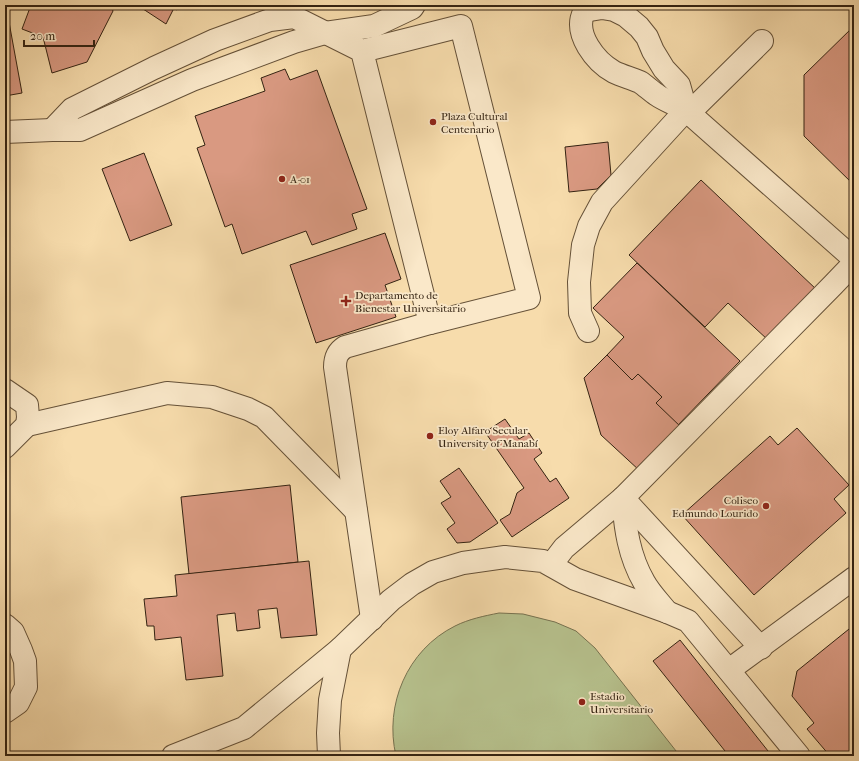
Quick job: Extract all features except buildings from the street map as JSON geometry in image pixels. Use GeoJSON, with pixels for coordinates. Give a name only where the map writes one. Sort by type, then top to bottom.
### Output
{"type":"FeatureCollection","features":[{"type":"Feature","properties":{"kind":"lane"},"geometry":{"type":"LineString","coordinates":[[5,132],[80,130],[192,80],[294,42],[325,33],[374,26],[412,8],[414,5]]}},
{"type":"Feature","properties":{"kind":"lane"},"geometry":{"type":"LineString","coordinates":[[688,111],[679,85],[664,69],[653,52],[647,37],[639,27],[626,16],[614,10],[584,7],[581,22],[584,39],[593,55],[602,64],[615,72],[641,83],[657,96],[688,111],[854,258]]}},
{"type":"Feature","properties":{"kind":"lane"},"geometry":{"type":"LineString","coordinates":[[52,130],[72,109],[215,40],[270,20],[294,17],[362,51],[460,26],[529,298],[430,323],[345,347],[340,350],[337,356],[335,367],[372,619]]}},
{"type":"Feature","properties":{"kind":"lane"},"geometry":{"type":"LineString","coordinates":[[588,331],[580,313],[579,282],[583,245],[589,226],[602,202],[688,111],[762,41]]}},
{"type":"Feature","properties":{"kind":"lane"},"geometry":{"type":"LineString","coordinates":[[362,51],[430,323]]}},
{"type":"Feature","properties":{"kind":"lane"},"geometry":{"type":"LineString","coordinates":[[551,565],[564,548],[623,498],[854,263]]}},
{"type":"Feature","properties":{"kind":"lane"},"geometry":{"type":"LineString","coordinates":[[5,390],[27,405],[27,425]]}},
{"type":"Feature","properties":{"kind":"lane"},"geometry":{"type":"LineString","coordinates":[[5,447],[27,425],[167,393],[212,397],[264,416],[356,511]]}},
{"type":"Feature","properties":{"kind":"lane"},"geometry":{"type":"LineString","coordinates":[[623,498],[625,526],[632,558],[644,583],[667,612]]}},
{"type":"Feature","properties":{"kind":"lane"},"geometry":{"type":"LineString","coordinates":[[623,498],[761,648]]}},
{"type":"Feature","properties":{"kind":"lane"},"geometry":{"type":"LineString","coordinates":[[173,756],[244,728],[340,649],[392,600],[412,584],[433,572],[463,562],[505,557],[543,561],[575,579],[688,621],[799,756]]}},
{"type":"Feature","properties":{"kind":"lane"},"geometry":{"type":"LineString","coordinates":[[729,670],[761,648],[854,578]]}},
{"type":"Feature","properties":{"kind":"lane"},"geometry":{"type":"LineString","coordinates":[[5,625],[13,632],[13,652],[24,661],[26,687],[18,703],[5,712]]}},
{"type":"Feature","properties":{"kind":"lane"},"geometry":{"type":"LineString","coordinates":[[329,756],[328,733],[330,700],[340,649]]}},
{"type":"Feature","properties":{"kind":"green space"},"geometry":{"type":"Polygon","coordinates":[[[499,613],[523,614],[555,622],[576,631],[595,648],[680,756],[396,756],[393,737],[393,718],[403,681],[412,664],[424,649],[438,636],[455,626],[471,620],[499,613]]]}},
{"type":"Feature","properties":{"kind":"place","name":"Plaza Cultural Centenario"},"geometry":{"type":"Point","coordinates":[433,122]}},
{"type":"Feature","properties":{"kind":"place","name":"A-01"},"geometry":{"type":"Point","coordinates":[282,179]}},
{"type":"Feature","properties":{"kind":"place","name":"Departamento de Bienestar Universitario"},"geometry":{"type":"Point","coordinates":[346,301]}},
{"type":"Feature","properties":{"kind":"place","name":"Eloy Alfaro Secular University of Manabí"},"geometry":{"type":"Point","coordinates":[430,436]}},
{"type":"Feature","properties":{"kind":"place","name":"Coliseo Edmundo Lourido"},"geometry":{"type":"Point","coordinates":[766,506]}},
{"type":"Feature","properties":{"kind":"place","name":"Estadio Universitario"},"geometry":{"type":"Point","coordinates":[582,702]}}]}
